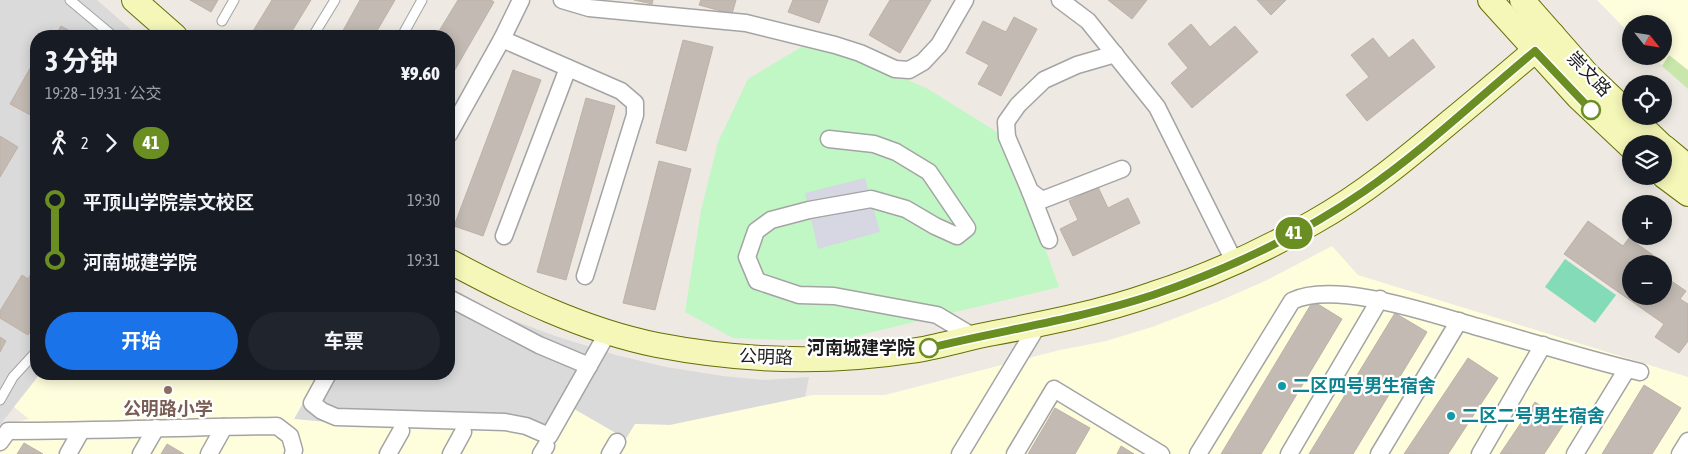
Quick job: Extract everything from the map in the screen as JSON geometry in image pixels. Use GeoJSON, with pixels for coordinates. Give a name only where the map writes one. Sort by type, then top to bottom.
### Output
{"type":"FeatureCollection","features":[{"type":"Feature","properties":{"kind":"street"},"geometry":{"type":"LineString","coordinates":[[455,123],[502,39],[521,0]]}},
{"type":"Feature","properties":{"kind":"street"},"geometry":{"type":"LineString","coordinates":[[562,0],[589,8],[746,23],[835,45],[860,53],[895,69],[909,70],[923,62],[939,45],[965,0]]}},
{"type":"Feature","properties":{"kind":"street"},"geometry":{"type":"LineString","coordinates":[[1060,0],[1088,21],[1158,107],[1235,263]]}},
{"type":"Feature","properties":{"kind":"street","name":"崇文路"},"geometry":{"type":"LineString","coordinates":[[1490,0],[1578,97],[1622,139]]}},
{"type":"Feature","properties":{"kind":"street","name":"崇文路"},"geometry":{"type":"LineString","coordinates":[[1522,0],[1588,75],[1651,135]]}},
{"type":"Feature","properties":{"kind":"street"},"geometry":{"type":"LineString","coordinates":[[141,2],[169,30]]}},
{"type":"Feature","properties":{"kind":"street","name":"公明路"},"geometry":{"type":"LineString","coordinates":[[455,264],[522,299],[608,332],[654,344],[705,353],[771,358],[879,355],[913,351],[1038,325],[1152,295],[1235,263],[1315,222],[1390,172],[1553,35]]}},
{"type":"Feature","properties":{"kind":"street"},"geometry":{"type":"LineString","coordinates":[[502,39],[621,90],[635,103],[634,114],[585,276]]}},
{"type":"Feature","properties":{"kind":"street"},"geometry":{"type":"LineString","coordinates":[[1049,240],[1007,137],[1006,122],[1018,105],[1044,80],[1077,65],[1115,54]]}},
{"type":"Feature","properties":{"kind":"street"},"geometry":{"type":"LineString","coordinates":[[504,236],[568,68]]}},
{"type":"Feature","properties":{"kind":"street"},"geometry":{"type":"LineString","coordinates":[[829,139],[874,144],[896,152],[929,172],[967,228],[957,236],[906,209],[871,199],[809,210],[770,220],[756,231],[747,257],[757,281],[799,295],[834,296],[937,315],[974,337]]}},
{"type":"Feature","properties":{"kind":"street"},"geometry":{"type":"LineString","coordinates":[[1672,154],[1688,167]]}},
{"type":"Feature","properties":{"kind":"street"},"geometry":{"type":"LineString","coordinates":[[1030,191],[1042,200],[1122,168]]}},
{"type":"Feature","properties":{"kind":"street"},"geometry":{"type":"LineString","coordinates":[[1672,182],[1688,194]]}},
{"type":"Feature","properties":{"kind":"street"},"geometry":{"type":"LineString","coordinates":[[1198,454],[1292,301],[1299,297],[1322,294],[1380,299],[1634,370],[1576,454]]}},
{"type":"Feature","properties":{"kind":"street"},"geometry":{"type":"LineString","coordinates":[[1289,454],[1380,299]]}},
{"type":"Feature","properties":{"kind":"street"},"geometry":{"type":"LineString","coordinates":[[455,301],[539,345],[589,366]]}},
{"type":"Feature","properties":{"kind":"street"},"geometry":{"type":"LineString","coordinates":[[1379,454],[1459,321]]}},
{"type":"Feature","properties":{"kind":"street"},"geometry":{"type":"LineString","coordinates":[[960,454],[1038,325]]}},
{"type":"Feature","properties":{"kind":"street"},"geometry":{"type":"LineString","coordinates":[[325,380],[312,403],[322,411],[336,417],[506,422],[526,426],[549,436],[608,332]]}},
{"type":"Feature","properties":{"kind":"street"},"geometry":{"type":"LineString","coordinates":[[1480,454],[1543,345]]}},
{"type":"Feature","properties":{"kind":"street"},"geometry":{"type":"LineString","coordinates":[[1015,454],[1054,389],[1161,454]]}},
{"type":"Feature","properties":{"kind":"street"},"geometry":{"type":"LineString","coordinates":[[0,442],[8,431],[277,426],[290,436],[294,450],[293,454]]}},
{"type":"Feature","properties":{"kind":"street"},"geometry":{"type":"LineString","coordinates":[[209,454],[224,427]]}},
{"type":"Feature","properties":{"kind":"street"},"geometry":{"type":"LineString","coordinates":[[141,454],[156,428]]}},
{"type":"Feature","properties":{"kind":"street"},"geometry":{"type":"LineString","coordinates":[[68,454],[81,431]]}},
{"type":"Feature","properties":{"kind":"street"},"geometry":{"type":"LineString","coordinates":[[388,454],[401,431]]}},
{"type":"Feature","properties":{"kind":"street"},"geometry":{"type":"LineString","coordinates":[[451,454],[463,432]]}},
{"type":"Feature","properties":{"kind":"street"},"geometry":{"type":"LineString","coordinates":[[1680,454],[1688,441]]}},
{"type":"Feature","properties":{"kind":"lane"},"geometry":{"type":"LineString","coordinates":[[70,0],[106,30]]}},
{"type":"Feature","properties":{"kind":"lane"},"geometry":{"type":"LineString","coordinates":[[222,20],[234,0]]}},
{"type":"Feature","properties":{"kind":"lane"},"geometry":{"type":"LineString","coordinates":[[318,30],[335,0]]}},
{"type":"Feature","properties":{"kind":"lane"},"geometry":{"type":"LineString","coordinates":[[405,30],[422,0]]}},
{"type":"Feature","properties":{"kind":"lane"},"geometry":{"type":"LineString","coordinates":[[0,400],[13,376],[30,358]]}},
{"type":"Feature","properties":{"kind":"shaded area"},"geometry":{"type":"Polygon","coordinates":[[[0,0],[97,0],[131,30],[30,30],[30,380],[35,380],[0,425],[0,0]]]}},
{"type":"Feature","properties":{"kind":"shaded area"},"geometry":{"type":"Polygon","coordinates":[[[1597,0],[1688,0],[1688,89],[1662,65],[1672,65],[1672,15],[1622,15],[1622,26],[1597,0]]]}},
{"type":"Feature","properties":{"kind":"shaded area"},"geometry":{"type":"Polygon","coordinates":[[[865,178],[880,232],[818,249],[805,193],[865,178]]]}},
{"type":"Feature","properties":{"kind":"shaded area","name":"河南城建学院"},"geometry":{"type":"Polygon","coordinates":[[[1332,246],[1358,275],[1688,377],[1688,454],[0,454],[0,425],[29,419],[14,407],[35,380],[316,380],[294,419],[359,425],[503,425],[553,445],[574,409],[626,439],[635,424],[670,425],[813,395],[885,395],[1060,350],[1106,341],[1152,327],[1265,281],[1332,246]]]}},
{"type":"Feature","properties":{"kind":"shaded area"},"geometry":{"type":"Polygon","coordinates":[[[455,293],[505,317],[555,336],[616,355],[666,367],[764,380],[809,377],[805,397],[670,425],[635,424],[626,439],[574,409],[553,445],[294,419],[316,380],[455,380],[455,293]]]}},
{"type":"Feature","properties":{"kind":"green space"},"geometry":{"type":"Polygon","coordinates":[[[803,46],[868,62],[928,89],[1005,137],[1059,287],[852,337],[784,340],[733,338],[685,312],[701,210],[718,142],[748,79],[803,46]]]}},
{"type":"Feature","properties":{"kind":"green space"},"geometry":{"type":"Polygon","coordinates":[[[1672,57],[1688,70],[1688,89],[1662,66],[1672,65],[1672,57]]]}},
{"type":"Feature","properties":{"kind":"green space"},"geometry":{"type":"Polygon","coordinates":[[[1565,259],[1616,295],[1595,323],[1545,287],[1565,259]]]}},
{"type":"Feature","properties":{"kind":"building"},"geometry":{"type":"Polygon","coordinates":[[[190,0],[218,0],[211,12],[190,0]]]}},
{"type":"Feature","properties":{"kind":"building"},"geometry":{"type":"Polygon","coordinates":[[[272,0],[311,0],[293,30],[254,30],[272,0]]]}},
{"type":"Feature","properties":{"kind":"building"},"geometry":{"type":"Polygon","coordinates":[[[360,0],[395,0],[378,30],[343,30],[360,0]]]}},
{"type":"Feature","properties":{"kind":"building"},"geometry":{"type":"Polygon","coordinates":[[[458,0],[491,0],[494,2],[455,70],[455,30],[440,30],[458,0]]]}},
{"type":"Feature","properties":{"kind":"building"},"geometry":{"type":"Polygon","coordinates":[[[634,0],[653,0],[652,4],[634,0]]]}},
{"type":"Feature","properties":{"kind":"building"},"geometry":{"type":"Polygon","coordinates":[[[701,0],[736,0],[732,14],[699,5],[701,0]]]}},
{"type":"Feature","properties":{"kind":"building"},"geometry":{"type":"Polygon","coordinates":[[[793,0],[828,0],[819,23],[788,12],[793,0]]]}},
{"type":"Feature","properties":{"kind":"building"},"geometry":{"type":"Polygon","coordinates":[[[890,0],[931,0],[900,53],[869,35],[890,0]]]}},
{"type":"Feature","properties":{"kind":"building"},"geometry":{"type":"Polygon","coordinates":[[[1108,0],[1147,0],[1132,19],[1108,0]]]}},
{"type":"Feature","properties":{"kind":"building"},"geometry":{"type":"Polygon","coordinates":[[[1257,0],[1286,0],[1271,15],[1257,0]]]}},
{"type":"Feature","properties":{"kind":"building"},"geometry":{"type":"Polygon","coordinates":[[[1014,17],[1037,29],[1001,96],[978,84],[989,65],[966,53],[983,21],[1006,32],[1014,17]]]}},
{"type":"Feature","properties":{"kind":"building"},"geometry":{"type":"Polygon","coordinates":[[[1191,24],[1210,47],[1235,26],[1258,52],[1192,108],[1171,83],[1188,68],[1168,44],[1191,24]]]}},
{"type":"Feature","properties":{"kind":"building"},"geometry":{"type":"Polygon","coordinates":[[[61,26],[68,30],[59,30],[61,26]]]}},
{"type":"Feature","properties":{"kind":"building"},"geometry":{"type":"Polygon","coordinates":[[[1373,38],[1389,58],[1413,39],[1435,67],[1367,121],[1346,95],[1369,77],[1351,55],[1373,38]]]}},
{"type":"Feature","properties":{"kind":"building"},"geometry":{"type":"Polygon","coordinates":[[[683,40],[713,47],[686,151],[656,143],[683,40]]]}},
{"type":"Feature","properties":{"kind":"building"},"geometry":{"type":"Polygon","coordinates":[[[30,68],[30,115],[10,104],[30,68]]]}},
{"type":"Feature","properties":{"kind":"building"},"geometry":{"type":"Polygon","coordinates":[[[513,70],[541,80],[483,236],[455,226],[513,70]]]}},
{"type":"Feature","properties":{"kind":"building"},"geometry":{"type":"Polygon","coordinates":[[[586,98],[615,106],[566,280],[537,272],[586,98]]]}},
{"type":"Feature","properties":{"kind":"building"},"geometry":{"type":"Polygon","coordinates":[[[0,136],[18,147],[0,177],[0,136]]]}},
{"type":"Feature","properties":{"kind":"building"},"geometry":{"type":"Polygon","coordinates":[[[659,161],[691,169],[655,310],[623,303],[659,161]]]}},
{"type":"Feature","properties":{"kind":"building"},"geometry":{"type":"Polygon","coordinates":[[[1098,187],[1108,208],[1128,198],[1140,223],[1073,256],[1060,229],[1078,220],[1069,201],[1098,187]]]}},
{"type":"Feature","properties":{"kind":"building"},"geometry":{"type":"Polygon","coordinates":[[[1588,221],[1623,246],[1639,245],[1653,255],[1622,255],[1622,295],[1564,254],[1588,221]]]}},
{"type":"Feature","properties":{"kind":"building"},"geometry":{"type":"Polygon","coordinates":[[[22,275],[28,279],[30,276],[30,332],[28,335],[0,318],[0,311],[22,275]]]}},
{"type":"Feature","properties":{"kind":"building"},"geometry":{"type":"Polygon","coordinates":[[[1672,281],[1686,291],[1680,299],[1688,304],[1688,341],[1679,353],[1655,337],[1664,324],[1637,305],[1672,305],[1672,281]]]}},
{"type":"Feature","properties":{"kind":"building","name":"二区四号男生宿舍"},"geometry":{"type":"Polygon","coordinates":[[[1313,301],[1342,319],[1261,454],[1221,454],[1313,301]]]}},
{"type":"Feature","properties":{"kind":"building"},"geometry":{"type":"Polygon","coordinates":[[[1395,313],[1427,332],[1353,454],[1309,454],[1395,313]]]}},
{"type":"Feature","properties":{"kind":"building"},"geometry":{"type":"Polygon","coordinates":[[[0,337],[6,341],[0,352],[0,337]]]}},
{"type":"Feature","properties":{"kind":"building","name":"二区二号男生宿舍"},"geometry":{"type":"Polygon","coordinates":[[[1468,358],[1498,378],[1448,454],[1404,454],[1468,358]]]}},
{"type":"Feature","properties":{"kind":"building"},"geometry":{"type":"Polygon","coordinates":[[[1644,385],[1681,408],[1652,454],[1602,454],[1644,385]]]}},
{"type":"Feature","properties":{"kind":"building"},"geometry":{"type":"Polygon","coordinates":[[[1535,402],[1565,422],[1544,454],[1500,454],[1535,402]]]}},
{"type":"Feature","properties":{"kind":"building"},"geometry":{"type":"Polygon","coordinates":[[[1055,408],[1090,428],[1075,454],[1028,454],[1055,408]]]}},
{"type":"Feature","properties":{"kind":"building"},"geometry":{"type":"Polygon","coordinates":[[[24,443],[43,454],[17,454],[24,443]]]}},
{"type":"Feature","properties":{"kind":"building"},"geometry":{"type":"Polygon","coordinates":[[[167,444],[184,454],[161,454],[167,444]]]}},
{"type":"Feature","properties":{"kind":"building"},"geometry":{"type":"Polygon","coordinates":[[[1121,446],[1134,454],[1117,454],[1121,446]]]}},
{"type":"Feature","properties":{"kind":"bus line","name":"41"},"geometry":{"type":"LineString","coordinates":[[929,348],[1038,325],[1152,295],[1235,263],[1315,222],[1362,192],[1390,172],[1535,51],[1591,110]]}},
{"type":"Feature","properties":{"kind":"place","name":"河南城建学院"},"geometry":{"type":"Point","coordinates":[929,348]}},
{"type":"Feature","properties":{"kind":"place","name":"二区四号男生宿舍"},"geometry":{"type":"Point","coordinates":[1282,386]}},
{"type":"Feature","properties":{"kind":"place","name":"公明路小学"},"geometry":{"type":"Point","coordinates":[168,390]}},
{"type":"Feature","properties":{"kind":"place","name":"二区二号男生宿舍"},"geometry":{"type":"Point","coordinates":[1451,416]}}]}
